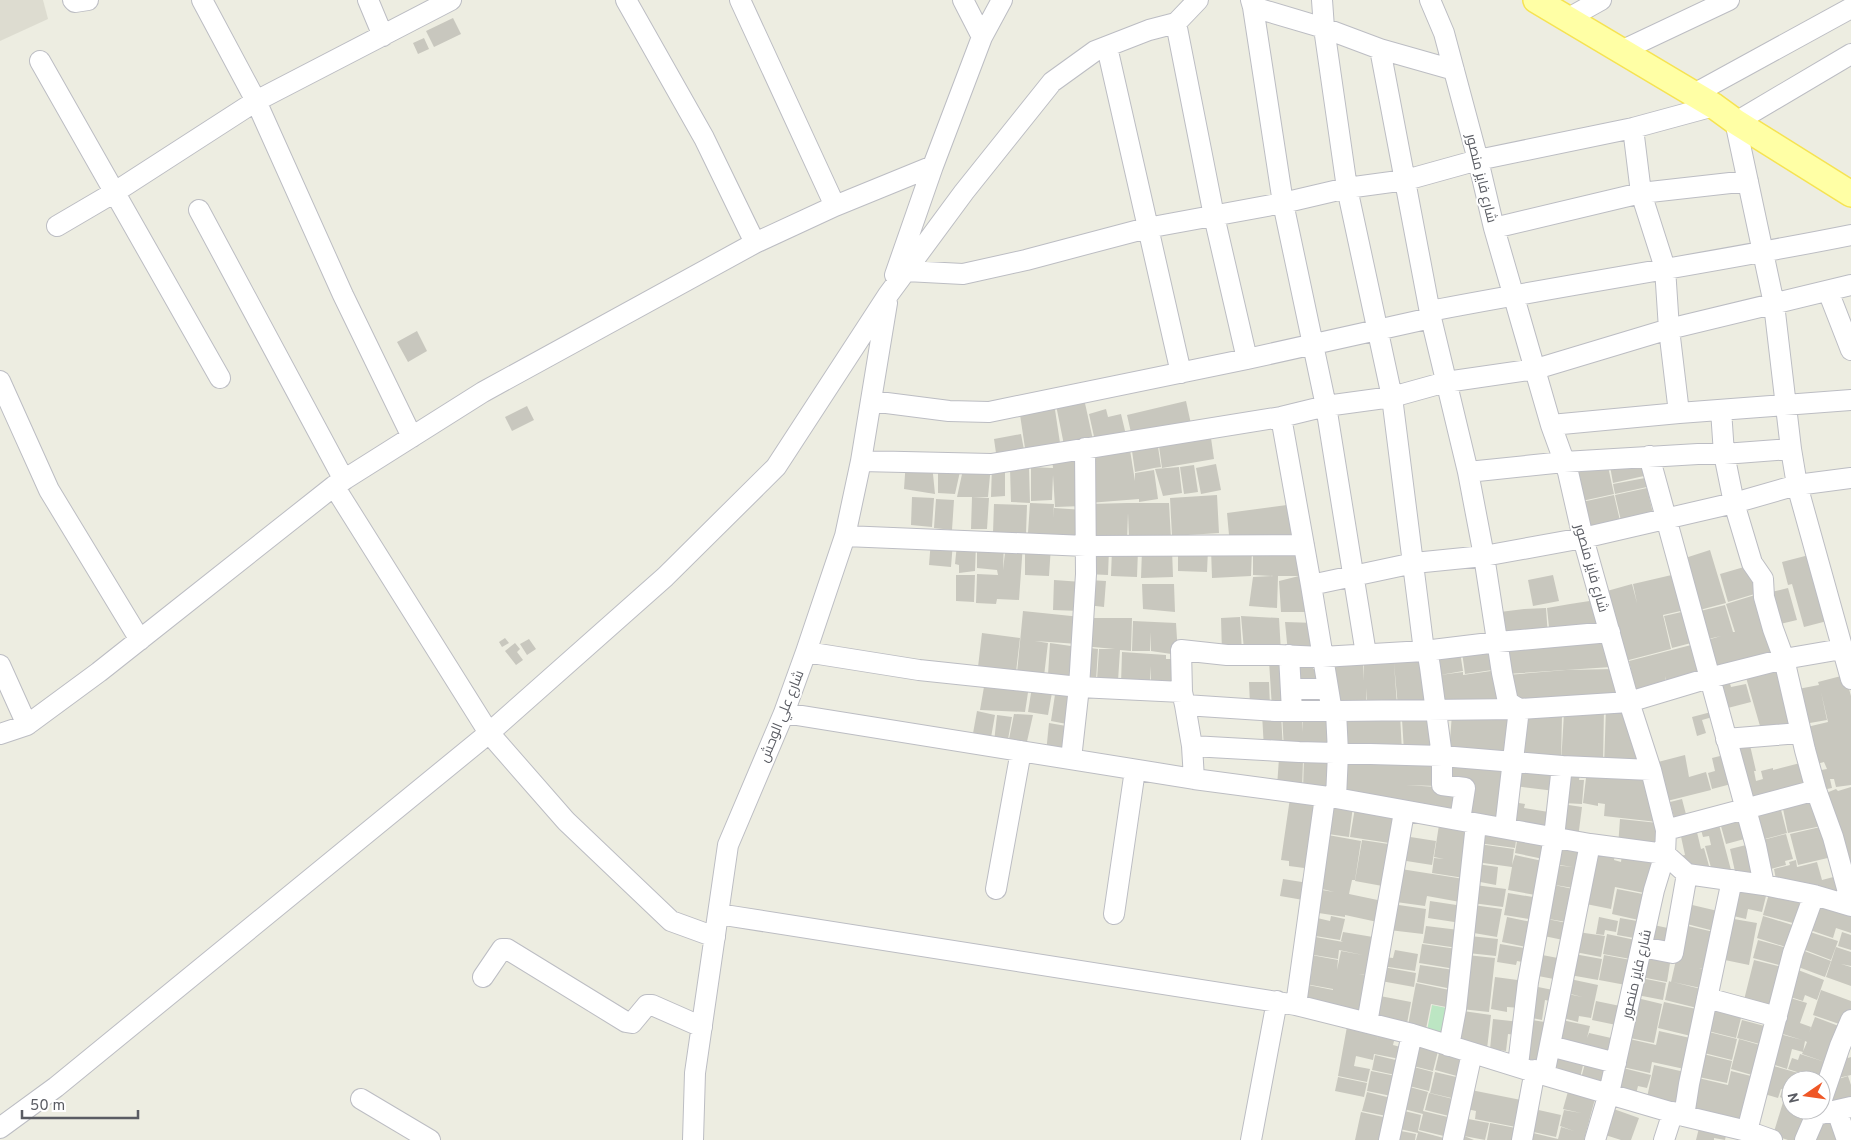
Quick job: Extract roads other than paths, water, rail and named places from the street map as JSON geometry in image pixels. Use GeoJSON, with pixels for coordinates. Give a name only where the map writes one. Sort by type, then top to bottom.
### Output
{"type":"FeatureCollection","features":[{"type":"Feature","properties":{"kind":"main road"},"geometry":{"type":"LineString","coordinates":[[1536,0],[1704,100],[1735,122],[1851,194]]}},
{"type":"Feature","properties":{"kind":"street"},"geometry":{"type":"LineString","coordinates":[[73,0],[75,2],[88,0]]}},
{"type":"Feature","properties":{"kind":"street"},"geometry":{"type":"LineString","coordinates":[[202,0],[256,102],[343,295],[412,437]]}},
{"type":"Feature","properties":{"kind":"street"},"geometry":{"type":"LineString","coordinates":[[368,0],[383,36]]}},
{"type":"Feature","properties":{"kind":"street"},"geometry":{"type":"LineString","coordinates":[[57,226],[115,192],[256,102],[451,0]]}},
{"type":"Feature","properties":{"kind":"street"},"geometry":{"type":"LineString","coordinates":[[626,0],[704,138],[755,243]]}},
{"type":"Feature","properties":{"kind":"street"},"geometry":{"type":"LineString","coordinates":[[740,0],[835,206]]}},
{"type":"Feature","properties":{"kind":"street"},"geometry":{"type":"LineString","coordinates":[[963,0],[982,38]]}},
{"type":"Feature","properties":{"kind":"street"},"geometry":{"type":"LineString","coordinates":[[888,295],[933,166],[982,38],[1002,0]]}},
{"type":"Feature","properties":{"kind":"street"},"geometry":{"type":"LineString","coordinates":[[0,1128],[56,1087],[489,733],[665,577],[776,467],[888,295],[964,192],[1052,82],[1095,51],[1150,30],[1176,23],[1198,0]]}},
{"type":"Feature","properties":{"kind":"street"},"geometry":{"type":"LineString","coordinates":[[1322,0],[1324,28],[1347,188],[1392,397],[1414,563],[1417,603],[1424,651],[1428,655],[1442,756],[1442,785],[1465,788],[1468,822],[1456,1009],[1449,1046]]}},
{"type":"Feature","properties":{"kind":"street","name":"شارع فايز منصور"},"geometry":{"type":"LineString","coordinates":[[1430,0],[1444,34],[1494,228],[1551,425],[1564,462],[1583,538],[1666,830],[1665,854],[1654,890],[1609,1093],[1595,1140]]}},
{"type":"Feature","properties":{"kind":"street"},"geometry":{"type":"LineString","coordinates":[[1567,18],[1601,0]]}},
{"type":"Feature","properties":{"kind":"street"},"geometry":{"type":"LineString","coordinates":[[1621,50],[1729,0]]}},
{"type":"Feature","properties":{"kind":"street"},"geometry":{"type":"LineString","coordinates":[[1366,654],[1326,406],[1283,203],[1252,4],[1380,49],[1454,70]]}},
{"type":"Feature","properties":{"kind":"street"},"geometry":{"type":"LineString","coordinates":[[906,270],[963,274],[1026,260],[1147,228],[1283,203],[1347,188],[1406,180],[1478,160],[1633,128],[1704,100],[1851,8]]}},
{"type":"Feature","properties":{"kind":"street"},"geometry":{"type":"LineString","coordinates":[[1176,23],[1214,216],[1248,359]]}},
{"type":"Feature","properties":{"kind":"street"},"geometry":{"type":"LineString","coordinates":[[1107,47],[1181,373]]}},
{"type":"Feature","properties":{"kind":"street"},"geometry":{"type":"LineString","coordinates":[[1380,49],[1431,314],[1468,472],[1508,702],[1519,709]]}},
{"type":"Feature","properties":{"kind":"street"},"geometry":{"type":"LineString","coordinates":[[1851,54],[1735,122],[1774,304],[1797,485],[1851,679]]}},
{"type":"Feature","properties":{"kind":"street"},"geometry":{"type":"LineString","coordinates":[[40,61],[220,378]]}},
{"type":"Feature","properties":{"kind":"street"},"geometry":{"type":"LineString","coordinates":[[1633,128],[1641,194],[1665,268],[1669,329],[1679,413]]}},
{"type":"Feature","properties":{"kind":"street"},"geometry":{"type":"LineString","coordinates":[[0,734],[27,724],[140,640],[339,483],[483,392],[755,243],[835,206],[933,166]]}},
{"type":"Feature","properties":{"kind":"street"},"geometry":{"type":"LineString","coordinates":[[1494,228],[1641,194],[1748,181]]}},
{"type":"Feature","properties":{"kind":"street"},"geometry":{"type":"LineString","coordinates":[[199,210],[339,483],[489,733],[566,821],[671,921],[715,937]]}},
{"type":"Feature","properties":{"kind":"street"},"geometry":{"type":"LineString","coordinates":[[871,402],[949,411],[989,412],[1378,331],[1431,314],[1514,294],[1763,252],[1851,235]]}},
{"type":"Feature","properties":{"kind":"street"},"geometry":{"type":"LineString","coordinates":[[861,461],[991,464],[1281,417],[1326,406],[1392,397],[1446,382],[1536,369],[1669,329],[1851,285]]}},
{"type":"Feature","properties":{"kind":"street"},"geometry":{"type":"LineString","coordinates":[[1828,291],[1851,350]]}},
{"type":"Feature","properties":{"kind":"street","name":"شارع علي الوحش"},"geometry":{"type":"LineString","coordinates":[[692,1140],[695,1073],[728,845],[784,712],[845,536],[861,461],[888,295]]}},
{"type":"Feature","properties":{"kind":"street"},"geometry":{"type":"LineString","coordinates":[[0,381],[49,490],[140,640]]}},
{"type":"Feature","properties":{"kind":"street"},"geometry":{"type":"LineString","coordinates":[[1551,425],[1851,400]]}},
{"type":"Feature","properties":{"kind":"street"},"geometry":{"type":"LineString","coordinates":[[784,712],[1136,770],[1331,798],[1590,844],[1665,854],[1687,874],[1764,885],[1851,905],[1833,837],[1816,790],[1800,733],[1784,659],[1764,597],[1763,579],[1752,563],[1734,503],[1724,454],[1721,410]]}},
{"type":"Feature","properties":{"kind":"street"},"geometry":{"type":"LineString","coordinates":[[1251,1140],[1286,1003],[1331,798],[1338,753],[1336,712],[1331,706],[1281,417]]}},
{"type":"Feature","properties":{"kind":"street"},"geometry":{"type":"LineString","coordinates":[[1071,759],[1079,687],[1086,574],[1085,448]]}},
{"type":"Feature","properties":{"kind":"street"},"geometry":{"type":"LineString","coordinates":[[1468,472],[1564,462],[1791,449]]}},
{"type":"Feature","properties":{"kind":"street"},"geometry":{"type":"LineString","coordinates":[[1649,456],[1744,808],[1756,846],[1764,885]]}},
{"type":"Feature","properties":{"kind":"street"},"geometry":{"type":"LineString","coordinates":[[1311,585],[1414,563],[1484,556],[1583,538],[1734,503],[1797,485],[1851,478]]}},
{"type":"Feature","properties":{"kind":"street"},"geometry":{"type":"LineString","coordinates":[[845,536],[1086,546],[1304,545]]}},
{"type":"Feature","properties":{"kind":"street"},"geometry":{"type":"LineString","coordinates":[[1194,779],[1192,746],[1183,698],[1181,650],[1227,654],[1322,657],[1424,651],[1610,632]]}},
{"type":"Feature","properties":{"kind":"street"},"geometry":{"type":"LineString","coordinates":[[806,652],[919,670],[1292,711],[1336,712],[1519,709],[1629,702],[1709,678],[1784,659],[1842,649]]}},
{"type":"Feature","properties":{"kind":"street"},"geometry":{"type":"LineString","coordinates":[[1289,655],[1292,711]]}},
{"type":"Feature","properties":{"kind":"street"},"geometry":{"type":"LineString","coordinates":[[0,665],[27,724]]}},
{"type":"Feature","properties":{"kind":"street"},"geometry":{"type":"LineString","coordinates":[[1291,689],[1328,689]]}},
{"type":"Feature","properties":{"kind":"street"},"geometry":{"type":"LineString","coordinates":[[1505,828],[1519,709]]}},
{"type":"Feature","properties":{"kind":"street"},"geometry":{"type":"LineString","coordinates":[[1726,739],[1800,733]]}},
{"type":"Feature","properties":{"kind":"street"},"geometry":{"type":"LineString","coordinates":[[1192,746],[1442,756],[1562,766],[1650,770]]}},
{"type":"Feature","properties":{"kind":"street"},"geometry":{"type":"LineString","coordinates":[[996,888],[1021,751]]}},
{"type":"Feature","properties":{"kind":"street"},"geometry":{"type":"LineString","coordinates":[[1522,1140],[1532,1070],[1528,982],[1554,837],[1562,766]]}},
{"type":"Feature","properties":{"kind":"street"},"geometry":{"type":"LineString","coordinates":[[1114,914],[1136,770]]}},
{"type":"Feature","properties":{"kind":"street"},"geometry":{"type":"LineString","coordinates":[[1666,830],[1816,790]]}},
{"type":"Feature","properties":{"kind":"street"},"geometry":{"type":"LineString","coordinates":[[1367,1023],[1404,812]]}},
{"type":"Feature","properties":{"kind":"street"},"geometry":{"type":"LineString","coordinates":[[1532,1070],[1550,1046],[1590,844]]}},
{"type":"Feature","properties":{"kind":"street"},"geometry":{"type":"LineString","coordinates":[[1642,946],[1673,953],[1687,874]]}},
{"type":"Feature","properties":{"kind":"street"},"geometry":{"type":"LineString","coordinates":[[1664,1140],[1678,1114],[1707,998],[1732,880]]}},
{"type":"Feature","properties":{"kind":"street"},"geometry":{"type":"LineString","coordinates":[[1737,1133],[1777,1017],[1793,953],[1814,895]]}},
{"type":"Feature","properties":{"kind":"street"},"geometry":{"type":"LineString","coordinates":[[718,914],[1286,1003],[1412,1034],[1737,1133],[1772,1140]]}},
{"type":"Feature","properties":{"kind":"street"},"geometry":{"type":"LineString","coordinates":[[483,977],[502,949],[507,949],[626,1022],[632,1023],[647,1004],[702,1027]]}},
{"type":"Feature","properties":{"kind":"street"},"geometry":{"type":"LineString","coordinates":[[1707,998],[1777,1017]]}},
{"type":"Feature","properties":{"kind":"street"},"geometry":{"type":"LineString","coordinates":[[1831,1101],[1851,1020]]}},
{"type":"Feature","properties":{"kind":"street"},"geometry":{"type":"LineString","coordinates":[[1389,1140],[1412,1034]]}},
{"type":"Feature","properties":{"kind":"street"},"geometry":{"type":"LineString","coordinates":[[1550,1046],[1616,1063]]}},
{"type":"Feature","properties":{"kind":"street"},"geometry":{"type":"LineString","coordinates":[[1453,1140],[1472,1053]]}},
{"type":"Feature","properties":{"kind":"street"},"geometry":{"type":"LineString","coordinates":[[361,1099],[430,1140]]}},
{"type":"Feature","properties":{"kind":"street"},"geometry":{"type":"LineString","coordinates":[[1831,1112],[1847,1140]]}},
{"type":"Feature","properties":{"kind":"street"},"geometry":{"type":"LineString","coordinates":[[1805,1140],[1820,1120]]}}]}
